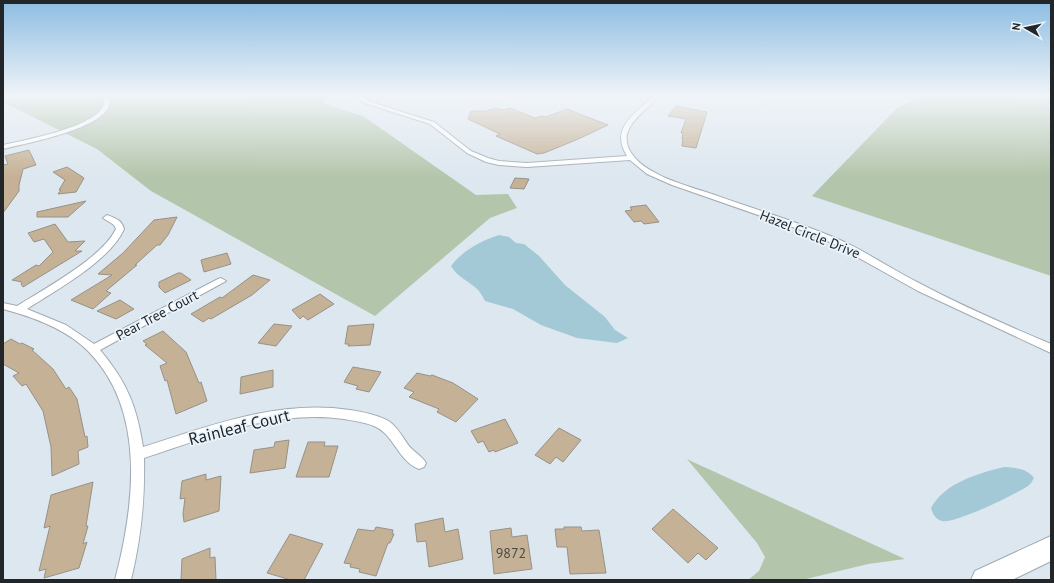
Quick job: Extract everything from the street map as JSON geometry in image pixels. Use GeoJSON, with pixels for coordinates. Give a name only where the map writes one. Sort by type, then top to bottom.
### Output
{"type":"FeatureCollection","features":[{"type":"Feature","properties":{"kind":"main road"},"geometry":{"type":"LineString","coordinates":[[984,580],[1051,548]]}},
{"type":"Feature","properties":{"kind":"street"},"geometry":{"type":"LineString","coordinates":[[3,147],[72,128],[85,122]]}},
{"type":"Feature","properties":{"kind":"street"},"geometry":{"type":"LineString","coordinates":[[430,122],[469,152],[486,160],[498,164],[527,165],[631,158],[623,143],[625,128],[631,122]]}},
{"type":"Feature","properties":{"kind":"street","name":"Hazel Circle Drive"},"geometry":{"type":"LineString","coordinates":[[631,158],[647,170],[675,184],[840,243],[922,289],[1051,349]]}},
{"type":"Feature","properties":{"kind":"street"},"geometry":{"type":"LineString","coordinates":[[18,310],[77,271],[111,242],[118,234],[120,229],[119,224],[107,218]]}},
{"type":"Feature","properties":{"kind":"street","name":"Pear Tree Court"},"geometry":{"type":"LineString","coordinates":[[93,349],[222,281]]}},
{"type":"Feature","properties":{"kind":"street"},"geometry":{"type":"LineString","coordinates":[[3,306],[52,322],[73,334],[93,349],[110,368],[121,389],[130,413],[137,455],[138,484],[134,526],[123,580]]}},
{"type":"Feature","properties":{"kind":"street","name":"Rainleaf Court"},"geometry":{"type":"LineString","coordinates":[[137,455],[231,425],[266,417],[300,412],[323,411],[345,413],[367,418],[383,424],[397,438],[408,454],[419,463]]}},
{"type":"Feature","properties":{"kind":"green space"},"geometry":{"type":"Polygon","coordinates":[[[43,122],[372,122],[476,195],[508,194],[517,208],[490,218],[375,316],[151,191],[97,149],[43,122]]]}},
{"type":"Feature","properties":{"kind":"green space"},"geometry":{"type":"Polygon","coordinates":[[[883,122],[1051,122],[1051,276],[812,196],[883,122]]]}},
{"type":"Feature","properties":{"kind":"green space"},"geometry":{"type":"Polygon","coordinates":[[[687,459],[905,559],[868,564],[802,580],[748,580],[759,571],[765,557],[757,543],[687,459]]]}},
{"type":"Feature","properties":{"kind":"water"},"geometry":{"type":"Polygon","coordinates":[[[499,235],[509,237],[516,243],[524,244],[539,256],[565,285],[605,317],[615,330],[628,338],[617,343],[577,338],[541,325],[513,309],[485,301],[478,290],[456,273],[451,266],[472,247],[499,235]]]}},
{"type":"Feature","properties":{"kind":"water"},"geometry":{"type":"Polygon","coordinates":[[[1004,467],[1025,470],[1034,478],[1029,485],[1021,490],[959,518],[949,521],[942,521],[935,516],[931,508],[944,492],[963,480],[984,472],[1004,467]]]}},
{"type":"Feature","properties":{"kind":"building"},"geometry":{"type":"Polygon","coordinates":[[[475,122],[601,122],[608,125],[576,140],[544,153],[537,154],[496,136],[500,134],[475,122]]]}},
{"type":"Feature","properties":{"kind":"building"},"geometry":{"type":"Polygon","coordinates":[[[685,122],[704,122],[696,148],[682,146],[683,133],[681,133],[685,122]]]}},
{"type":"Feature","properties":{"kind":"building"},"geometry":{"type":"Polygon","coordinates":[[[29,150],[36,165],[23,169],[19,191],[3,213],[3,165],[8,164],[5,156],[29,150]]]}},
{"type":"Feature","properties":{"kind":"building"},"geometry":{"type":"Polygon","coordinates":[[[67,167],[84,178],[76,192],[58,194],[65,180],[53,172],[67,167]]]}},
{"type":"Feature","properties":{"kind":"building"},"geometry":{"type":"Polygon","coordinates":[[[515,178],[529,179],[524,189],[510,188],[515,178]]]}},
{"type":"Feature","properties":{"kind":"building"},"geometry":{"type":"Polygon","coordinates":[[[86,201],[68,217],[37,217],[37,212],[86,201]]]}},
{"type":"Feature","properties":{"kind":"building"},"geometry":{"type":"Polygon","coordinates":[[[646,205],[659,222],[644,224],[641,221],[634,222],[625,211],[632,210],[630,207],[646,205]]]}},
{"type":"Feature","properties":{"kind":"building"},"geometry":{"type":"Polygon","coordinates":[[[177,217],[168,235],[160,245],[157,245],[135,265],[137,265],[106,291],[111,293],[93,309],[71,300],[112,275],[98,274],[123,253],[154,220],[177,217]]]}},
{"type":"Feature","properties":{"kind":"building"},"geometry":{"type":"Polygon","coordinates":[[[55,224],[68,242],[85,241],[75,251],[82,251],[23,287],[21,284],[22,282],[12,280],[36,265],[39,266],[53,252],[44,239],[34,242],[28,233],[55,224]]]}},
{"type":"Feature","properties":{"kind":"building"},"geometry":{"type":"Polygon","coordinates":[[[227,253],[231,264],[204,272],[201,260],[227,253]]]}},
{"type":"Feature","properties":{"kind":"building"},"geometry":{"type":"Polygon","coordinates":[[[181,273],[191,280],[165,293],[159,287],[159,282],[181,273]]]}},
{"type":"Feature","properties":{"kind":"building"},"geometry":{"type":"Polygon","coordinates":[[[253,275],[270,280],[252,295],[211,319],[209,318],[203,322],[191,314],[220,297],[222,298],[253,275]]]}},
{"type":"Feature","properties":{"kind":"building"},"geometry":{"type":"Polygon","coordinates":[[[320,294],[334,304],[308,320],[303,316],[300,319],[292,310],[320,294]]]}},
{"type":"Feature","properties":{"kind":"building"},"geometry":{"type":"Polygon","coordinates":[[[120,300],[134,309],[116,319],[97,311],[120,300]]]}},
{"type":"Feature","properties":{"kind":"building"},"geometry":{"type":"Polygon","coordinates":[[[274,324],[292,326],[276,346],[258,343],[274,324]]]}},
{"type":"Feature","properties":{"kind":"building"},"geometry":{"type":"Polygon","coordinates":[[[374,324],[370,345],[348,346],[349,344],[345,344],[348,326],[374,324]]]}},
{"type":"Feature","properties":{"kind":"building"},"geometry":{"type":"Polygon","coordinates":[[[163,331],[186,352],[199,383],[201,382],[207,401],[176,414],[167,380],[165,381],[160,366],[167,363],[145,345],[147,344],[143,341],[163,331]]]}},
{"type":"Feature","properties":{"kind":"building"},"geometry":{"type":"Polygon","coordinates":[[[11,339],[34,349],[32,350],[53,369],[66,389],[69,387],[77,399],[85,437],[87,436],[88,447],[78,451],[79,464],[52,476],[51,447],[43,411],[26,384],[22,386],[13,376],[19,373],[3,364],[3,344],[11,339]]]}},
{"type":"Feature","properties":{"kind":"building"},"geometry":{"type":"Polygon","coordinates":[[[353,367],[381,372],[369,392],[356,389],[358,386],[344,382],[353,367]]]}},
{"type":"Feature","properties":{"kind":"building"},"geometry":{"type":"Polygon","coordinates":[[[273,370],[273,387],[240,394],[241,377],[273,370]]]}},
{"type":"Feature","properties":{"kind":"building"},"geometry":{"type":"Polygon","coordinates":[[[417,373],[430,376],[432,375],[453,383],[478,399],[456,422],[437,412],[439,409],[409,397],[414,392],[404,388],[417,373]]]}},
{"type":"Feature","properties":{"kind":"building"},"geometry":{"type":"Polygon","coordinates":[[[505,419],[518,443],[495,452],[494,450],[489,452],[483,441],[478,443],[471,431],[505,419]]]}},
{"type":"Feature","properties":{"kind":"building"},"geometry":{"type":"Polygon","coordinates":[[[559,428],[581,440],[563,462],[556,457],[550,464],[535,455],[559,428]]]}},
{"type":"Feature","properties":{"kind":"building"},"geometry":{"type":"Polygon","coordinates":[[[289,440],[285,468],[250,473],[254,450],[274,447],[275,442],[289,440]]]}},
{"type":"Feature","properties":{"kind":"building"},"geometry":{"type":"Polygon","coordinates":[[[308,442],[325,442],[324,446],[338,446],[329,477],[296,477],[308,442]]]}},
{"type":"Feature","properties":{"kind":"building"},"geometry":{"type":"Polygon","coordinates":[[[206,474],[206,480],[221,476],[219,511],[184,522],[183,514],[185,498],[180,499],[182,481],[206,474]]]}},
{"type":"Feature","properties":{"kind":"building"},"geometry":{"type":"Polygon","coordinates":[[[93,482],[86,526],[88,526],[83,544],[87,542],[79,568],[44,578],[46,569],[39,571],[50,526],[44,528],[51,495],[93,482]]]}},
{"type":"Feature","properties":{"kind":"building"},"geometry":{"type":"Polygon","coordinates":[[[673,509],[718,548],[706,560],[698,553],[688,563],[652,529],[673,509]]]}},
{"type":"Feature","properties":{"kind":"building"},"geometry":{"type":"Polygon","coordinates":[[[443,518],[445,532],[458,529],[463,559],[429,567],[426,541],[417,542],[415,524],[443,518]]]}},
{"type":"Feature","properties":{"kind":"building"},"geometry":{"type":"Polygon","coordinates":[[[376,527],[393,530],[392,534],[394,534],[390,543],[388,543],[376,576],[359,572],[360,569],[350,567],[351,564],[344,563],[358,529],[374,531],[376,527]]]}},
{"type":"Feature","properties":{"kind":"building"},"geometry":{"type":"Polygon","coordinates":[[[564,527],[581,527],[582,531],[599,530],[606,573],[570,574],[567,547],[557,547],[555,529],[564,529],[564,527]]]}},
{"type":"Feature","properties":{"kind":"building"},"geometry":{"type":"Polygon","coordinates":[[[511,528],[512,537],[527,535],[532,569],[494,574],[490,531],[511,528]]]}},
{"type":"Feature","properties":{"kind":"building"},"geometry":{"type":"Polygon","coordinates":[[[290,534],[323,544],[304,580],[291,580],[267,573],[290,534]]]}},
{"type":"Feature","properties":{"kind":"building"},"geometry":{"type":"Polygon","coordinates":[[[210,548],[210,558],[215,557],[216,580],[181,580],[182,559],[210,548]]]}}]}
